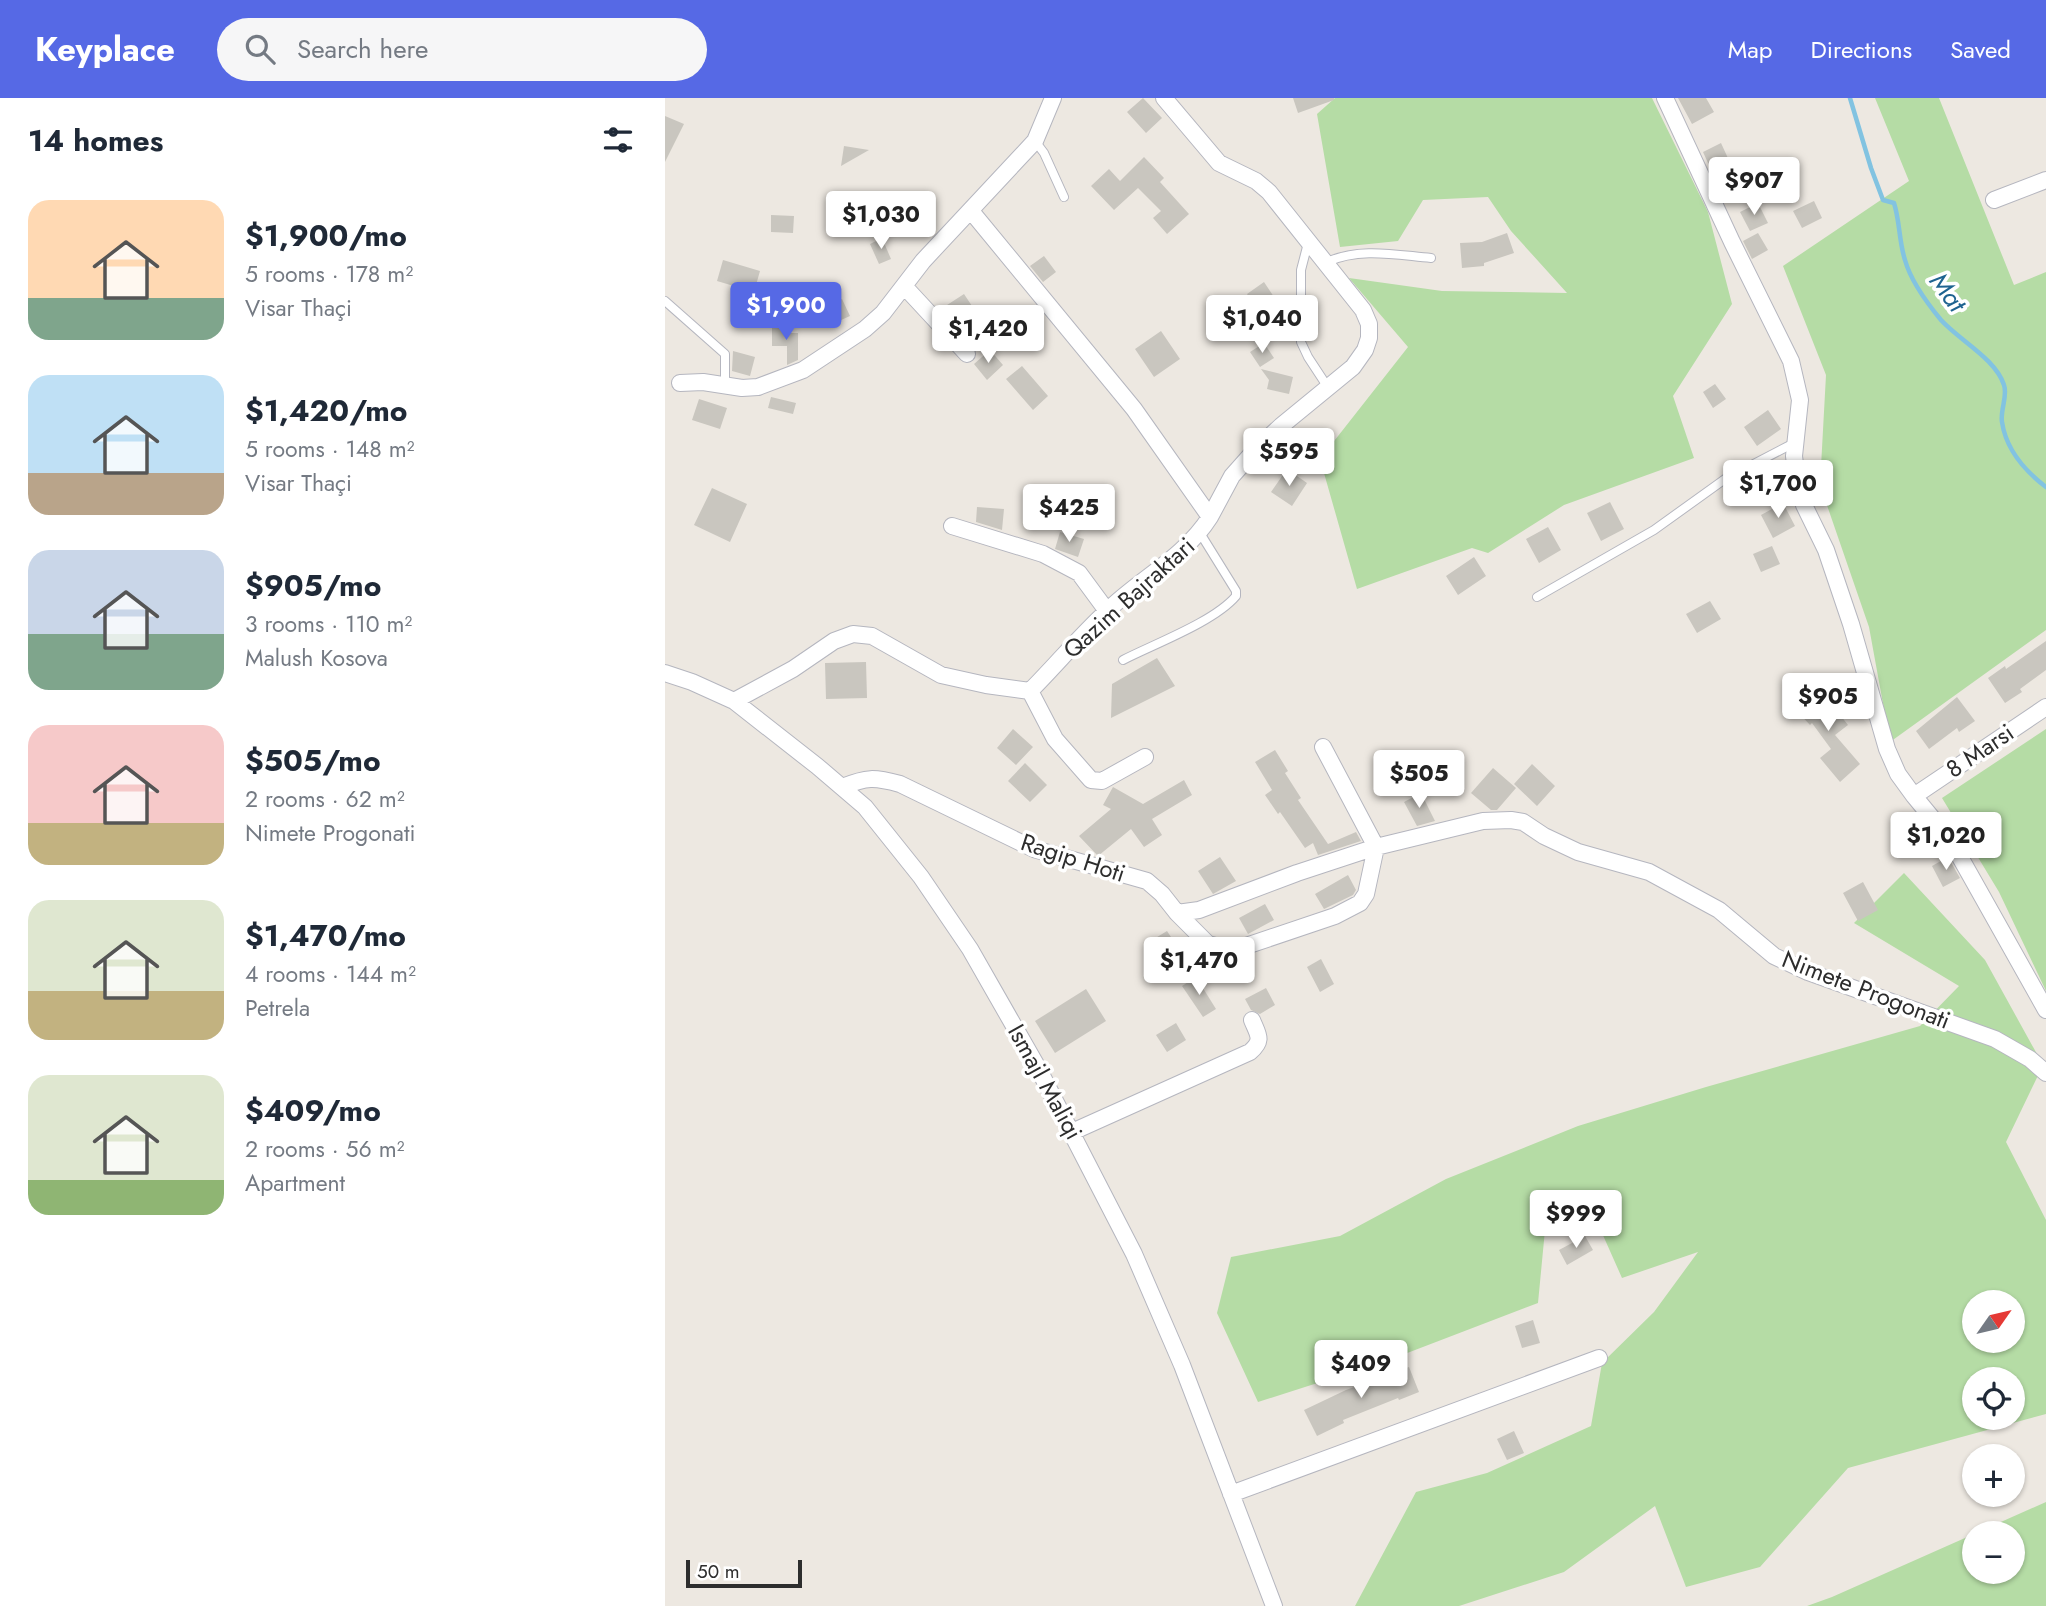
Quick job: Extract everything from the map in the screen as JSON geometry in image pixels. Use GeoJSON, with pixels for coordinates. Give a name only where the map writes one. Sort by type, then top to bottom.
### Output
{"type":"FeatureCollection","features":[{"type":"Feature","properties":{"kind":"street"},"geometry":{"type":"LineString","coordinates":[[680,383],[703,382],[742,388],[758,387],[803,370],[865,329],[883,313],[923,261],[1035,141],[1053,98]]}},
{"type":"Feature","properties":{"kind":"street"},"geometry":{"type":"LineString","coordinates":[[1164,98],[1219,163],[1257,181],[1269,192],[1353,295],[1370,324],[1365,350],[1353,367],[1256,449],[1232,476],[1210,517]]}},
{"type":"Feature","properties":{"kind":"street"},"geometry":{"type":"LineString","coordinates":[[1665,98],[1791,361],[1800,400],[1794,456],[1804,505],[1826,550],[1851,624],[1887,749],[1913,796],[1951,841],[2046,1010]]}},
{"type":"Feature","properties":{"kind":"street"},"geometry":{"type":"LineString","coordinates":[[1994,200],[2046,180]]}},
{"type":"Feature","properties":{"kind":"street","name":"Qazim Bajraktari"},"geometry":{"type":"LineString","coordinates":[[971,211],[1134,409],[1210,517],[1200,533],[1107,611],[1030,691]]}},
{"type":"Feature","properties":{"kind":"street"},"geometry":{"type":"LineString","coordinates":[[904,286],[967,354]]}},
{"type":"Feature","properties":{"kind":"street"},"geometry":{"type":"LineString","coordinates":[[952,526],[1043,554],[1079,573],[1107,611]]}},
{"type":"Feature","properties":{"kind":"street"},"geometry":{"type":"LineString","coordinates":[[734,701],[764,687],[834,641],[853,634],[872,636],[941,675],[1030,691],[1055,739],[1091,780],[1102,780],[1145,757]]}},
{"type":"Feature","properties":{"kind":"street","name":"Ismajl Maliqi"},"geometry":{"type":"LineString","coordinates":[[665,673],[734,701],[865,807],[921,877],[970,949],[1038,1068],[1134,1254],[1182,1365],[1274,1606]]}},
{"type":"Feature","properties":{"kind":"street","name":"8 Marsi"},"geometry":{"type":"LineString","coordinates":[[1913,796],[2046,707]]}},
{"type":"Feature","properties":{"kind":"street"},"geometry":{"type":"LineString","coordinates":[[1323,747],[1376,847]]}},
{"type":"Feature","properties":{"kind":"street","name":"Ragip Hoti"},"geometry":{"type":"LineString","coordinates":[[842,787],[863,778],[900,784],[1034,849],[1147,881],[1208,944],[1222,948],[1240,948],[1335,916],[1360,902],[1366,894],[1376,847]]}},
{"type":"Feature","properties":{"kind":"street","name":"Nimete Progonati"},"geometry":{"type":"LineString","coordinates":[[1177,913],[1199,910],[1376,847],[1483,821],[1523,822],[1544,836],[1578,852],[1649,872],[1719,910],[1774,956],[1808,972],[1995,1039],[2030,1059],[2046,1073]]}},
{"type":"Feature","properties":{"kind":"street"},"geometry":{"type":"LineString","coordinates":[[1072,1132],[1251,1052],[1259,1040],[1252,1020]]}},
{"type":"Feature","properties":{"kind":"street"},"geometry":{"type":"LineString","coordinates":[[1231,1494],[1599,1358]]}},
{"type":"Feature","properties":{"kind":"lane"},"geometry":{"type":"LineString","coordinates":[[1035,141],[1044,153],[1064,197]]}},
{"type":"Feature","properties":{"kind":"lane"},"geometry":{"type":"LineString","coordinates":[[1309,240],[1301,270],[1301,342],[1329,389]]}},
{"type":"Feature","properties":{"kind":"lane"},"geometry":{"type":"LineString","coordinates":[[1327,262],[1358,253],[1431,258]]}},
{"type":"Feature","properties":{"kind":"lane"},"geometry":{"type":"LineString","coordinates":[[665,301],[725,354],[725,386]]}},
{"type":"Feature","properties":{"kind":"lane"},"geometry":{"type":"LineString","coordinates":[[1537,597],[1654,530],[1725,479],[1796,443]]}},
{"type":"Feature","properties":{"kind":"lane"},"geometry":{"type":"LineString","coordinates":[[1123,660],[1184,631],[1236,596],[1236,591],[1200,533]]}},
{"type":"Feature","properties":{"kind":"green space"},"geometry":{"type":"Polygon","coordinates":[[[1335,98],[1652,98],[1708,212],[1732,304],[1673,396],[1694,458],[1564,505],[1488,553],[1472,548],[1357,589],[1320,459],[1408,347],[1349,278],[1442,291],[1567,293],[1511,231],[1488,197],[1423,200],[1398,241],[1340,247],[1317,114],[1335,98]]]}},
{"type":"Feature","properties":{"kind":"green space"},"geometry":{"type":"Polygon","coordinates":[[[1875,98],[1939,98],[2014,285],[2046,272],[2046,630],[1890,742],[1869,627],[1820,485],[1826,375],[1783,266],[1909,181],[1875,98]]]}},
{"type":"Feature","properties":{"kind":"green space"},"geometry":{"type":"Polygon","coordinates":[[[2046,729],[2046,991],[1999,892],[1942,798],[2046,729]]]}},
{"type":"Feature","properties":{"kind":"green space"},"geometry":{"type":"Polygon","coordinates":[[[1904,873],[1985,960],[2043,1065],[2006,1142],[2046,1220],[2046,1414],[2025,1420],[2025,1367],[1962,1367],[1962,1430],[1987,1430],[1848,1468],[1760,1567],[1686,1587],[1655,1506],[1564,1572],[1459,1606],[1355,1606],[1416,1492],[1487,1473],[1591,1426],[1602,1363],[1654,1312],[1698,1252],[1622,1278],[1598,1224],[1545,1230],[1538,1303],[1389,1360],[1258,1402],[1217,1313],[1231,1257],[1340,1236],[1446,1179],[1578,1126],[1920,1026],[1959,986],[1854,923],[1904,873]]]}},
{"type":"Feature","properties":{"kind":"green space"},"geometry":{"type":"Polygon","coordinates":[[[2046,1502],[2046,1606],[1807,1606],[1962,1539],[1962,1584],[2025,1584],[2025,1521],[2003,1521],[2046,1502]]]}},
{"type":"Feature","properties":{"kind":"building"},"geometry":{"type":"Polygon","coordinates":[[[1143,98],[1162,118],[1146,133],[1127,112],[1143,98]]]}},
{"type":"Feature","properties":{"kind":"building"},"geometry":{"type":"Polygon","coordinates":[[[1293,98],[1334,98],[1334,100],[1298,113],[1293,98]]]}},
{"type":"Feature","properties":{"kind":"building"},"geometry":{"type":"Polygon","coordinates":[[[1678,98],[1706,98],[1714,112],[1692,124],[1678,98]]]}},
{"type":"Feature","properties":{"kind":"building"},"geometry":{"type":"Polygon","coordinates":[[[665,116],[684,124],[665,162],[665,116]]]}},
{"type":"Feature","properties":{"kind":"building"},"geometry":{"type":"Polygon","coordinates":[[[1721,143],[1732,167],[1714,176],[1703,152],[1721,143]]]}},
{"type":"Feature","properties":{"kind":"building"},"geometry":{"type":"Polygon","coordinates":[[[844,146],[869,150],[841,166],[844,146]]]}},
{"type":"Feature","properties":{"kind":"building"},"geometry":{"type":"Polygon","coordinates":[[[1144,157],[1164,178],[1160,182],[1189,214],[1167,234],[1153,218],[1161,211],[1138,188],[1114,210],[1091,186],[1109,169],[1120,181],[1144,157]]]}},
{"type":"Feature","properties":{"kind":"building"},"geometry":{"type":"Polygon","coordinates":[[[1814,201],[1822,218],[1802,228],[1793,211],[1814,201]]]}},
{"type":"Feature","properties":{"kind":"building"},"geometry":{"type":"Polygon","coordinates":[[[1758,203],[1768,223],[1750,231],[1740,212],[1758,203]]]}},
{"type":"Feature","properties":{"kind":"building"},"geometry":{"type":"Polygon","coordinates":[[[771,215],[794,216],[793,233],[771,232],[771,215]]]}},
{"type":"Feature","properties":{"kind":"building"},"geometry":{"type":"Polygon","coordinates":[[[864,217],[865,230],[840,233],[838,221],[864,217]]]}},
{"type":"Feature","properties":{"kind":"building"},"geometry":{"type":"Polygon","coordinates":[[[1507,233],[1514,253],[1484,263],[1484,266],[1462,268],[1460,243],[1482,242],[1507,233]]]}},
{"type":"Feature","properties":{"kind":"building"},"geometry":{"type":"Polygon","coordinates":[[[1758,233],[1768,250],[1752,259],[1743,241],[1758,233]]]}},
{"type":"Feature","properties":{"kind":"building"},"geometry":{"type":"Polygon","coordinates":[[[882,238],[891,259],[879,264],[870,244],[882,238]]]}},
{"type":"Feature","properties":{"kind":"building"},"geometry":{"type":"Polygon","coordinates":[[[1044,256],[1056,272],[1043,282],[1030,266],[1044,256]]]}},
{"type":"Feature","properties":{"kind":"building"},"geometry":{"type":"Polygon","coordinates":[[[723,260],[760,271],[754,292],[717,281],[723,260]]]}},
{"type":"Feature","properties":{"kind":"building"},"geometry":{"type":"Polygon","coordinates":[[[1264,282],[1278,303],[1261,315],[1247,294],[1264,282]]]}},
{"type":"Feature","properties":{"kind":"building"},"geometry":{"type":"Polygon","coordinates":[[[964,294],[974,309],[954,323],[944,307],[964,294]]]}},
{"type":"Feature","properties":{"kind":"building"},"geometry":{"type":"Polygon","coordinates":[[[842,299],[850,316],[830,325],[822,307],[842,299]]]}},
{"type":"Feature","properties":{"kind":"building"},"geometry":{"type":"Polygon","coordinates":[[[772,326],[786,326],[786,333],[798,333],[798,360],[787,365],[787,346],[772,346],[772,326]]]}},
{"type":"Feature","properties":{"kind":"building"},"geometry":{"type":"Polygon","coordinates":[[[1161,331],[1180,359],[1154,377],[1135,349],[1161,331]]]}},
{"type":"Feature","properties":{"kind":"building"},"geometry":{"type":"Polygon","coordinates":[[[1264,343],[1274,358],[1260,367],[1250,352],[1264,343]]]}},
{"type":"Feature","properties":{"kind":"building"},"geometry":{"type":"Polygon","coordinates":[[[990,350],[1003,365],[987,380],[974,364],[990,350]]]}},
{"type":"Feature","properties":{"kind":"building"},"geometry":{"type":"Polygon","coordinates":[[[733,351],[755,357],[750,376],[732,371],[733,351]]]}},
{"type":"Feature","properties":{"kind":"building"},"geometry":{"type":"Polygon","coordinates":[[[1022,366],[1048,396],[1033,410],[1006,379],[1022,366]]]}},
{"type":"Feature","properties":{"kind":"building"},"geometry":{"type":"Polygon","coordinates":[[[1261,369],[1293,377],[1289,394],[1267,389],[1269,380],[1261,369]]]}},
{"type":"Feature","properties":{"kind":"building"},"geometry":{"type":"Polygon","coordinates":[[[1715,384],[1726,399],[1713,408],[1703,392],[1715,384]]]}},
{"type":"Feature","properties":{"kind":"building"},"geometry":{"type":"Polygon","coordinates":[[[771,397],[796,403],[793,414],[768,408],[771,397]]]}},
{"type":"Feature","properties":{"kind":"building"},"geometry":{"type":"Polygon","coordinates":[[[699,399],[727,408],[720,429],[692,420],[699,399]]]}},
{"type":"Feature","properties":{"kind":"building"},"geometry":{"type":"Polygon","coordinates":[[[1768,410],[1781,429],[1757,446],[1744,427],[1768,410]]]}},
{"type":"Feature","properties":{"kind":"building"},"geometry":{"type":"Polygon","coordinates":[[[1287,469],[1307,483],[1292,506],[1271,492],[1287,469]]]}},
{"type":"Feature","properties":{"kind":"building"},"geometry":{"type":"Polygon","coordinates":[[[712,488],[747,504],[730,542],[694,525],[712,488]]]}},
{"type":"Feature","properties":{"kind":"building"},"geometry":{"type":"Polygon","coordinates":[[[1610,502],[1624,529],[1601,541],[1587,513],[1610,502]]]}},
{"type":"Feature","properties":{"kind":"building"},"geometry":{"type":"Polygon","coordinates":[[[1783,503],[1795,526],[1773,538],[1761,515],[1783,503]]]}},
{"type":"Feature","properties":{"kind":"building"},"geometry":{"type":"Polygon","coordinates":[[[977,507],[1004,509],[1002,530],[976,522],[977,507]]]}},
{"type":"Feature","properties":{"kind":"building"},"geometry":{"type":"Polygon","coordinates":[[[1548,527],[1561,550],[1539,563],[1526,539],[1548,527]]]}},
{"type":"Feature","properties":{"kind":"building"},"geometry":{"type":"Polygon","coordinates":[[[1060,532],[1084,539],[1078,557],[1055,549],[1060,532]]]}},
{"type":"Feature","properties":{"kind":"building"},"geometry":{"type":"Polygon","coordinates":[[[1772,546],[1780,564],[1761,572],[1753,554],[1772,546]]]}},
{"type":"Feature","properties":{"kind":"building"},"geometry":{"type":"Polygon","coordinates":[[[1474,557],[1486,576],[1458,595],[1446,576],[1474,557]]]}},
{"type":"Feature","properties":{"kind":"building"},"geometry":{"type":"Polygon","coordinates":[[[1710,601],[1721,619],[1697,633],[1686,614],[1710,601]]]}},
{"type":"Feature","properties":{"kind":"building"},"geometry":{"type":"Polygon","coordinates":[[[2046,641],[2046,670],[2005,703],[1988,678],[2046,641]]]}},
{"type":"Feature","properties":{"kind":"building"},"geometry":{"type":"Polygon","coordinates":[[[1157,658],[1175,686],[1111,718],[1112,684],[1157,658]]]}},
{"type":"Feature","properties":{"kind":"building"},"geometry":{"type":"Polygon","coordinates":[[[866,662],[867,698],[826,699],[825,663],[866,662]]]}},
{"type":"Feature","properties":{"kind":"building"},"geometry":{"type":"Polygon","coordinates":[[[1813,688],[1848,725],[1835,735],[1860,764],[1840,782],[1820,758],[1831,749],[1812,723],[1810,725],[1793,707],[1813,688]]]}},
{"type":"Feature","properties":{"kind":"building"},"geometry":{"type":"Polygon","coordinates":[[[1957,697],[1975,721],[1959,732],[1957,728],[1929,749],[1916,731],[1957,697]]]}},
{"type":"Feature","properties":{"kind":"building"},"geometry":{"type":"Polygon","coordinates":[[[1013,729],[1033,747],[1016,765],[997,748],[1013,729]]]}},
{"type":"Feature","properties":{"kind":"building"},"geometry":{"type":"Polygon","coordinates":[[[1275,750],[1288,771],[1285,773],[1301,798],[1298,800],[1328,844],[1356,832],[1361,841],[1318,855],[1313,843],[1305,848],[1265,795],[1272,790],[1255,762],[1275,750]]]}},
{"type":"Feature","properties":{"kind":"building"},"geometry":{"type":"Polygon","coordinates":[[[1025,763],[1047,785],[1030,802],[1008,781],[1025,763]]]}},
{"type":"Feature","properties":{"kind":"building"},"geometry":{"type":"Polygon","coordinates":[[[1532,764],[1555,786],[1537,806],[1514,784],[1532,764]]]}},
{"type":"Feature","properties":{"kind":"building"},"geometry":{"type":"Polygon","coordinates":[[[1493,768],[1516,788],[1497,810],[1491,810],[1471,793],[1493,768]]]}},
{"type":"Feature","properties":{"kind":"building"},"geometry":{"type":"Polygon","coordinates":[[[1184,780],[1192,795],[1152,819],[1162,835],[1144,847],[1131,829],[1098,856],[1079,836],[1111,809],[1103,805],[1113,787],[1143,804],[1184,780]]]}},
{"type":"Feature","properties":{"kind":"building"},"geometry":{"type":"Polygon","coordinates":[[[1421,793],[1435,821],[1417,826],[1404,802],[1421,793]]]}},
{"type":"Feature","properties":{"kind":"building"},"geometry":{"type":"Polygon","coordinates":[[[1220,857],[1236,881],[1213,894],[1198,871],[1220,857]]]}},
{"type":"Feature","properties":{"kind":"building"},"geometry":{"type":"Polygon","coordinates":[[[1948,857],[1960,878],[1943,887],[1932,866],[1948,857]]]}},
{"type":"Feature","properties":{"kind":"building"},"geometry":{"type":"Polygon","coordinates":[[[1348,875],[1356,890],[1353,895],[1324,909],[1315,894],[1348,875]]]}},
{"type":"Feature","properties":{"kind":"building"},"geometry":{"type":"Polygon","coordinates":[[[1863,882],[1878,910],[1858,921],[1843,893],[1863,882]]]}},
{"type":"Feature","properties":{"kind":"building"},"geometry":{"type":"Polygon","coordinates":[[[1265,904],[1274,920],[1248,934],[1239,918],[1265,904]]]}},
{"type":"Feature","properties":{"kind":"building"},"geometry":{"type":"Polygon","coordinates":[[[1167,931],[1179,949],[1156,964],[1144,945],[1167,931]]]}},
{"type":"Feature","properties":{"kind":"building"},"geometry":{"type":"Polygon","coordinates":[[[1321,959],[1334,984],[1320,992],[1307,967],[1321,959]]]}},
{"type":"Feature","properties":{"kind":"building"},"geometry":{"type":"Polygon","coordinates":[[[1196,977],[1216,1009],[1203,1017],[1182,986],[1196,977]]]}},
{"type":"Feature","properties":{"kind":"building"},"geometry":{"type":"Polygon","coordinates":[[[1266,988],[1275,1005],[1260,1014],[1251,1010],[1245,999],[1266,988]]]}},
{"type":"Feature","properties":{"kind":"building"},"geometry":{"type":"Polygon","coordinates":[[[1086,989],[1106,1021],[1055,1053],[1035,1021],[1086,989]]]}},
{"type":"Feature","properties":{"kind":"building"},"geometry":{"type":"Polygon","coordinates":[[[1176,1023],[1186,1040],[1167,1052],[1156,1035],[1176,1023]]]}},
{"type":"Feature","properties":{"kind":"building"},"geometry":{"type":"Polygon","coordinates":[[[1585,1236],[1593,1250],[1567,1265],[1559,1250],[1585,1236]]]}},
{"type":"Feature","properties":{"kind":"building"},"geometry":{"type":"Polygon","coordinates":[[[1533,1320],[1540,1343],[1522,1348],[1515,1326],[1533,1320]]]}},
{"type":"Feature","properties":{"kind":"building"},"geometry":{"type":"Polygon","coordinates":[[[1409,1367],[1419,1392],[1343,1420],[1344,1423],[1317,1436],[1304,1410],[1346,1390],[1409,1367]]]}},
{"type":"Feature","properties":{"kind":"building"},"geometry":{"type":"Polygon","coordinates":[[[1514,1431],[1524,1453],[1507,1460],[1497,1439],[1514,1431]]]}},
{"type":"Feature","properties":{"kind":"waterway","name":"Mat"},"geometry":{"type":"LineString","coordinates":[[1850,98],[1883,200],[1894,203],[1903,253],[1911,276],[1941,320],[1985,358],[2000,376],[2005,389],[2002,417],[2004,432],[2024,467],[2046,487]]}}]}
